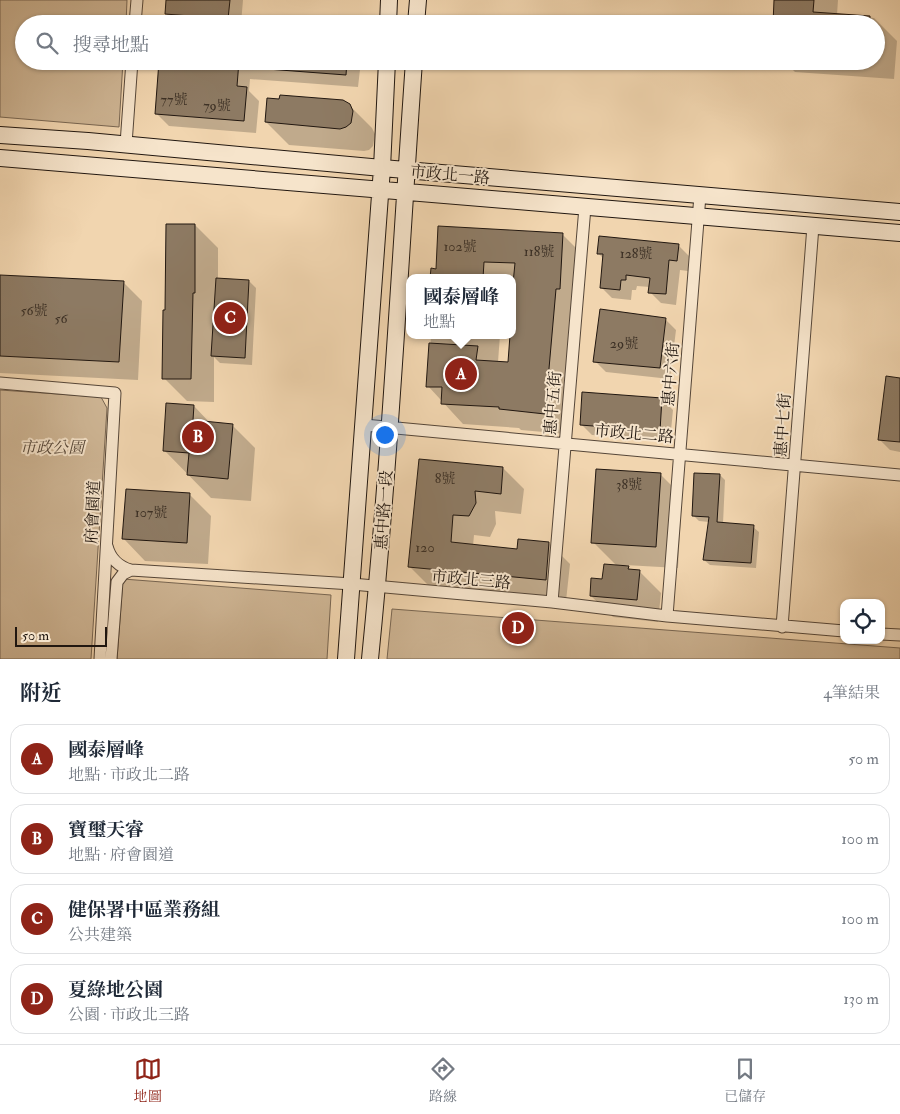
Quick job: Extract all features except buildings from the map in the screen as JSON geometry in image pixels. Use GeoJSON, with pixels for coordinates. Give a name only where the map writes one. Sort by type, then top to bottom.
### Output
{"type":"FeatureCollection","features":[{"type":"Feature","properties":{"kind":"street"},"geometry":{"type":"LineString","coordinates":[[136,15],[137,0]]}},
{"type":"Feature","properties":{"kind":"street"},"geometry":{"type":"LineString","coordinates":[[388,15],[389,0]]}},
{"type":"Feature","properties":{"kind":"street"},"geometry":{"type":"LineString","coordinates":[[417,15],[418,0]]}},
{"type":"Feature","properties":{"kind":"street"},"geometry":{"type":"LineString","coordinates":[[126,144],[131,70]]}},
{"type":"Feature","properties":{"kind":"street","name":"惠中路一段"},"geometry":{"type":"LineString","coordinates":[[346,659],[382,168],[387,70]]}},
{"type":"Feature","properties":{"kind":"street","name":"惠中路一段"},"geometry":{"type":"LineString","coordinates":[[370,659],[389,427],[413,70]]}},
{"type":"Feature","properties":{"kind":"street","name":"市政北一路"},"geometry":{"type":"LineString","coordinates":[[0,135],[126,144],[382,168],[900,212]]}},
{"type":"Feature","properties":{"kind":"street","name":"市政北一路"},"geometry":{"type":"LineString","coordinates":[[0,158],[900,233]]}},
{"type":"Feature","properties":{"kind":"street","name":"惠中六街"},"geometry":{"type":"LineString","coordinates":[[667,616],[700,195]]}},
{"type":"Feature","properties":{"kind":"street","name":"惠中五街"},"geometry":{"type":"LineString","coordinates":[[552,602],[585,207]]}},
{"type":"Feature","properties":{"kind":"street","name":"惠中七街"},"geometry":{"type":"LineString","coordinates":[[782,627],[813,226]]}},
{"type":"Feature","properties":{"kind":"street","name":"府會園道"},"geometry":{"type":"LineString","coordinates":[[0,383],[115,392],[100,659]]}},
{"type":"Feature","properties":{"kind":"street","name":"市政北二路"},"geometry":{"type":"LineString","coordinates":[[364,425],[900,475]]}},
{"type":"Feature","properties":{"kind":"street"},"geometry":{"type":"LineString","coordinates":[[107,546],[115,561],[131,570]]}},
{"type":"Feature","properties":{"kind":"street"},"geometry":{"type":"LineString","coordinates":[[110,659],[117,582],[122,575],[131,570]]}},
{"type":"Feature","properties":{"kind":"street","name":"市政北三路"},"geometry":{"type":"LineString","coordinates":[[131,570],[377,586],[552,602],[667,616],[840,631]]}},
{"type":"Feature","properties":{"kind":"street"},"geometry":{"type":"LineString","coordinates":[[101,632],[113,632]]}},
{"type":"Feature","properties":{"kind":"street"},"geometry":{"type":"LineString","coordinates":[[885,634],[900,636]]}},
{"type":"Feature","properties":{"kind":"green space"},"geometry":{"type":"Polygon","coordinates":[[[0,0],[127,0],[126,15],[15,15],[15,70],[122,70],[119,127],[0,117],[0,0]]]}},
{"type":"Feature","properties":{"kind":"green space","name":"市政公園"},"geometry":{"type":"Polygon","coordinates":[[[0,390],[101,397],[107,408],[91,659],[0,659],[0,390]]]}},
{"type":"Feature","properties":{"kind":"green space"},"geometry":{"type":"Polygon","coordinates":[[[123,579],[331,595],[327,659],[117,659],[123,579]]]}},
{"type":"Feature","properties":{"kind":"green space"},"geometry":{"type":"Polygon","coordinates":[[[392,609],[900,648],[900,659],[387,659],[392,609]]]}},
{"type":"Feature","properties":{"kind":"place","name":"健保署中區業務組"},"geometry":{"type":"Point","coordinates":[230,318]}},
{"type":"Feature","properties":{"kind":"place","name":"國泰層峰"},"geometry":{"type":"Point","coordinates":[461,374]}},
{"type":"Feature","properties":{"kind":"place","name":"寶璽天睿"},"geometry":{"type":"Point","coordinates":[198,437]}},
{"type":"Feature","properties":{"kind":"place","name":"夏綠地公園"},"geometry":{"type":"Point","coordinates":[518,628]}}]}
